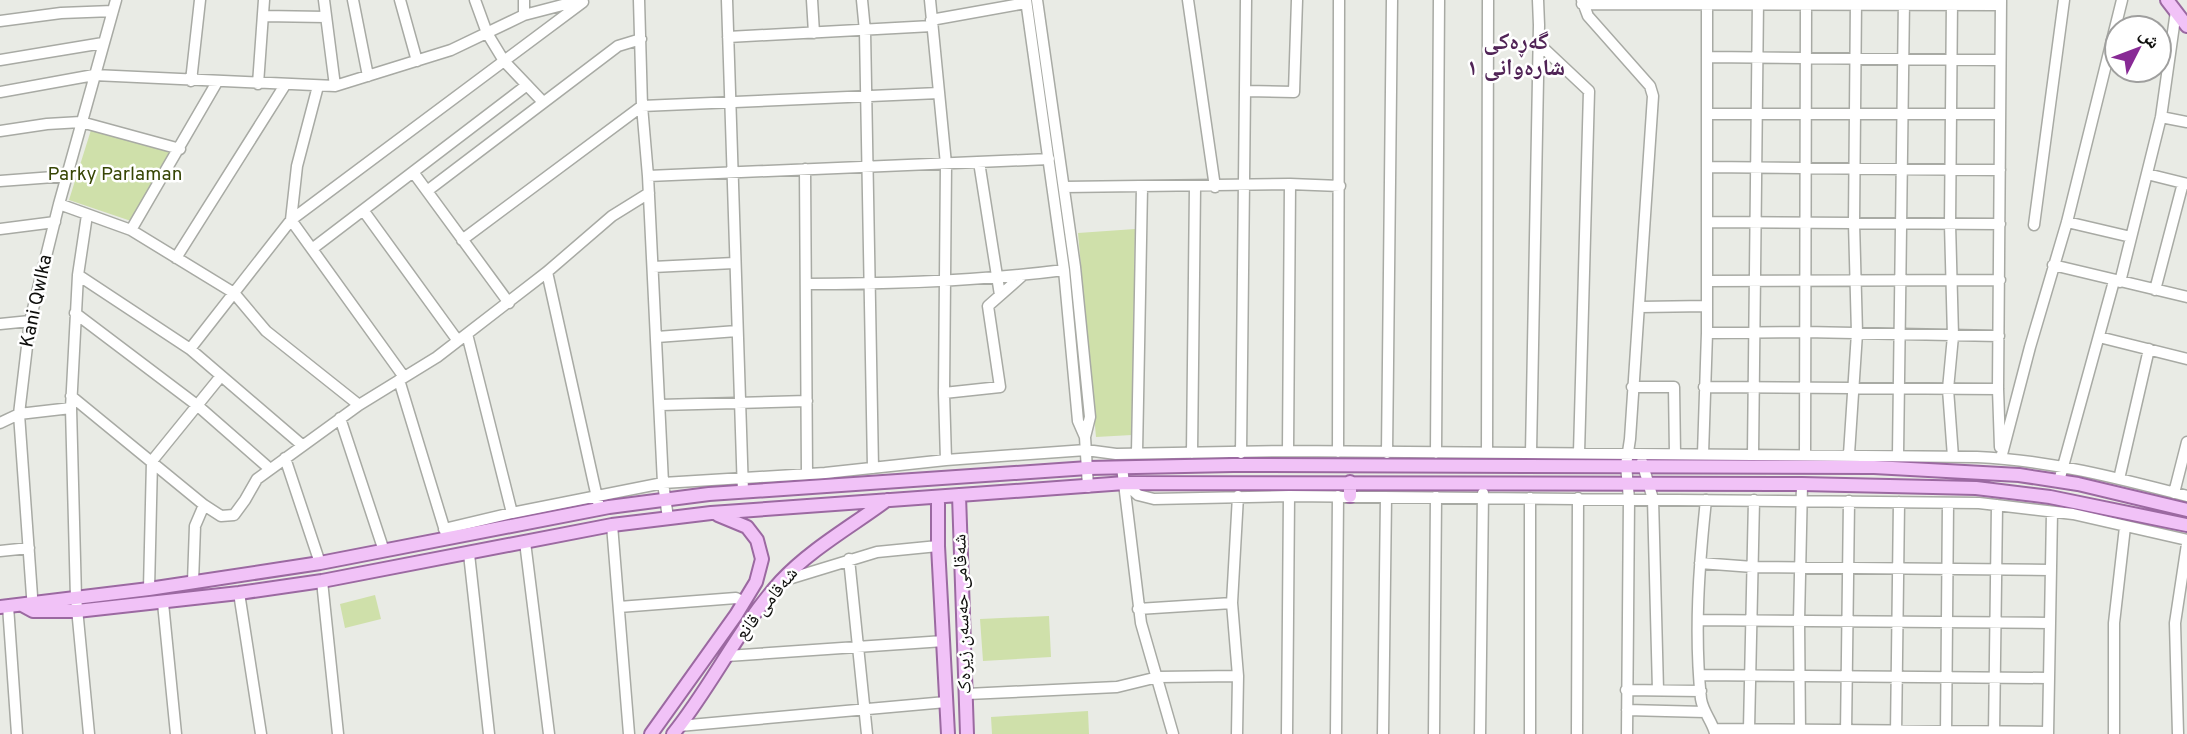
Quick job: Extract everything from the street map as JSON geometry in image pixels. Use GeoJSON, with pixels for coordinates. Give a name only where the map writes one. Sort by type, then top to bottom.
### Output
{"type":"FeatureCollection","features":[{"type":"Feature","properties":{"kind":"main road"},"geometry":{"type":"LineString","coordinates":[[2167,0],[2187,26]]}},
{"type":"Feature","properties":{"kind":"main road"},"geometry":{"type":"LineString","coordinates":[[1457,453],[1458,467]]}},
{"type":"Feature","properties":{"kind":"main road"},"geometry":{"type":"LineString","coordinates":[[77,604],[149,589],[384,551],[446,534],[598,503],[1236,457],[1458,467],[1627,459],[1874,461],[1998,472],[2059,481],[2187,510]]}},
{"type":"Feature","properties":{"kind":"main road"},"geometry":{"type":"LineString","coordinates":[[1344,496],[1350,482]]}},
{"type":"Feature","properties":{"kind":"main road"},"geometry":{"type":"LineString","coordinates":[[4,606],[163,603],[322,581],[612,525],[711,513],[1125,483],[1801,484],[2000,490],[2074,501],[2187,525]]}},
{"type":"Feature","properties":{"kind":"main road","name":"شەقامی حەسەن زیرەک"},"geometry":{"type":"LineString","coordinates":[[959,495],[967,734]]}},
{"type":"Feature","properties":{"kind":"main road","name":"شەقامی حەسەن زیرەک"},"geometry":{"type":"LineString","coordinates":[[937,497],[937,546],[948,734]]}},
{"type":"Feature","properties":{"kind":"main road","name":"شەقامی قانع"},"geometry":{"type":"LineString","coordinates":[[676,730],[748,624],[782,581],[801,563],[887,500]]}},
{"type":"Feature","properties":{"kind":"main road","name":"شەقامی قانع"},"geometry":{"type":"LineString","coordinates":[[651,734],[736,615],[756,582],[762,559],[757,540],[747,527],[711,513]]}},
{"type":"Feature","properties":{"kind":"main road"},"geometry":{"type":"LineString","coordinates":[[736,615],[748,624]]}},
{"type":"Feature","properties":{"kind":"street","name":"Kani Qwlka"},"geometry":{"type":"LineString","coordinates":[[29,606],[29,548],[19,414],[30,321],[59,204],[116,0]]}},
{"type":"Feature","properties":{"kind":"street"},"geometry":{"type":"LineString","coordinates":[[191,80],[200,0]]}},
{"type":"Feature","properties":{"kind":"street"},"geometry":{"type":"LineString","coordinates":[[258,84],[264,0]]}},
{"type":"Feature","properties":{"kind":"street"},"geometry":{"type":"LineString","coordinates":[[324,0],[335,86]]}},
{"type":"Feature","properties":{"kind":"street"},"geometry":{"type":"LineString","coordinates":[[353,0],[368,76]]}},
{"type":"Feature","properties":{"kind":"street"},"geometry":{"type":"LineString","coordinates":[[400,0],[417,61]]}},
{"type":"Feature","properties":{"kind":"street"},"geometry":{"type":"LineString","coordinates":[[475,0],[487,33],[504,61],[542,102]]}},
{"type":"Feature","properties":{"kind":"street"},"geometry":{"type":"LineString","coordinates":[[524,0],[524,15]]}},
{"type":"Feature","properties":{"kind":"street"},"geometry":{"type":"LineString","coordinates":[[0,92],[94,75],[335,86],[451,50],[524,15],[584,0]]}},
{"type":"Feature","properties":{"kind":"street"},"geometry":{"type":"LineString","coordinates":[[190,349],[291,220],[584,0]]}},
{"type":"Feature","properties":{"kind":"street"},"geometry":{"type":"LineString","coordinates":[[639,0],[642,106],[649,193],[663,482],[668,518]]}},
{"type":"Feature","properties":{"kind":"street"},"geometry":{"type":"LineString","coordinates":[[727,0],[743,492]]}},
{"type":"Feature","properties":{"kind":"street"},"geometry":{"type":"LineString","coordinates":[[812,0],[814,33]]}},
{"type":"Feature","properties":{"kind":"street"},"geometry":{"type":"LineString","coordinates":[[862,0],[865,31],[873,468]]}},
{"type":"Feature","properties":{"kind":"street"},"geometry":{"type":"LineString","coordinates":[[930,0],[946,164],[946,460]]}},
{"type":"Feature","properties":{"kind":"street"},"geometry":{"type":"LineString","coordinates":[[1188,0],[1214,187]]}},
{"type":"Feature","properties":{"kind":"street"},"geometry":{"type":"LineString","coordinates":[[1236,457],[1246,0]]}},
{"type":"Feature","properties":{"kind":"street"},"geometry":{"type":"LineString","coordinates":[[1246,91],[1294,92],[1297,0]]}},
{"type":"Feature","properties":{"kind":"street"},"geometry":{"type":"LineString","coordinates":[[1338,452],[1339,0]]}},
{"type":"Feature","properties":{"kind":"street"},"geometry":{"type":"LineString","coordinates":[[1387,453],[1392,0]]}},
{"type":"Feature","properties":{"kind":"street"},"geometry":{"type":"LineString","coordinates":[[1436,453],[1439,0]]}},
{"type":"Feature","properties":{"kind":"street"},"geometry":{"type":"LineString","coordinates":[[1487,453],[1488,0]]}},
{"type":"Feature","properties":{"kind":"street"},"geometry":{"type":"LineString","coordinates":[[1531,453],[1538,0]]}},
{"type":"Feature","properties":{"kind":"street"},"geometry":{"type":"LineString","coordinates":[[2034,225],[2064,0]]}},
{"type":"Feature","properties":{"kind":"street"},"geometry":{"type":"LineString","coordinates":[[2001,458],[2067,222],[2122,0]]}},
{"type":"Feature","properties":{"kind":"street"},"geometry":{"type":"LineString","coordinates":[[728,37],[865,31],[932,23],[1030,1],[1064,187],[1075,267],[1090,417],[1086,438],[1088,487]]}},
{"type":"Feature","properties":{"kind":"street"},"geometry":{"type":"LineString","coordinates":[[1753,455],[1758,1]]}},
{"type":"Feature","properties":{"kind":"street"},"geometry":{"type":"LineString","coordinates":[[1627,734],[1627,459],[1640,307],[1652,90],[1588,16],[1582,2],[2001,2],[1998,389],[2001,458]]}},
{"type":"Feature","properties":{"kind":"street"},"geometry":{"type":"LineString","coordinates":[[1805,454],[1806,2]]}},
{"type":"Feature","properties":{"kind":"street"},"geometry":{"type":"LineString","coordinates":[[1849,454],[1857,333],[1854,223],[1856,2]]}},
{"type":"Feature","properties":{"kind":"street"},"geometry":{"type":"LineString","coordinates":[[1952,2],[1950,224],[1953,336],[1948,389],[1953,457]]}},
{"type":"Feature","properties":{"kind":"street"},"geometry":{"type":"LineString","coordinates":[[1898,455],[1904,3]]}},
{"type":"Feature","properties":{"kind":"street"},"geometry":{"type":"LineString","coordinates":[[1703,454],[1707,333],[1707,4]]}},
{"type":"Feature","properties":{"kind":"street"},"geometry":{"type":"LineString","coordinates":[[0,21],[61,13],[113,11]]}},
{"type":"Feature","properties":{"kind":"street"},"geometry":{"type":"LineString","coordinates":[[2059,481],[2147,174],[2161,117],[2176,11]]}},
{"type":"Feature","properties":{"kind":"street"},"geometry":{"type":"LineString","coordinates":[[264,16],[326,17]]}},
{"type":"Feature","properties":{"kind":"street"},"geometry":{"type":"LineString","coordinates":[[427,191],[618,46],[641,40]]}},
{"type":"Feature","properties":{"kind":"street"},"geometry":{"type":"LineString","coordinates":[[0,60],[103,43]]}},
{"type":"Feature","properties":{"kind":"street"},"geometry":{"type":"LineString","coordinates":[[1539,44],[1589,91],[1579,453]]}},
{"type":"Feature","properties":{"kind":"street"},"geometry":{"type":"LineString","coordinates":[[1707,57],[2000,60]]}},
{"type":"Feature","properties":{"kind":"street"},"geometry":{"type":"LineString","coordinates":[[1041,69],[1078,421],[1086,438]]}},
{"type":"Feature","properties":{"kind":"street"},"geometry":{"type":"LineString","coordinates":[[131,230],[217,82]]}},
{"type":"Feature","properties":{"kind":"street"},"geometry":{"type":"LineString","coordinates":[[176,258],[285,85]]}},
{"type":"Feature","properties":{"kind":"street"},"geometry":{"type":"LineString","coordinates":[[312,250],[527,85]]}},
{"type":"Feature","properties":{"kind":"street"},"geometry":{"type":"LineString","coordinates":[[318,86],[298,166],[291,220],[401,379],[446,534],[512,513],[598,503],[663,482],[807,474],[1086,450],[1236,457],[1288,451],[1579,453],[1627,459]]}},
{"type":"Feature","properties":{"kind":"street"},"geometry":{"type":"LineString","coordinates":[[462,240],[642,106],[939,93]]}},
{"type":"Feature","properties":{"kind":"street"},"geometry":{"type":"LineString","coordinates":[[1707,114],[1999,114]]}},
{"type":"Feature","properties":{"kind":"street"},"geometry":{"type":"LineString","coordinates":[[2161,117],[2187,122]]}},
{"type":"Feature","properties":{"kind":"street"},"geometry":{"type":"LineString","coordinates":[[0,131],[81,122],[180,149]]}},
{"type":"Feature","properties":{"kind":"street"},"geometry":{"type":"LineString","coordinates":[[648,176],[1049,159]]}},
{"type":"Feature","properties":{"kind":"street"},"geometry":{"type":"LineString","coordinates":[[979,162],[1000,295]]}},
{"type":"Feature","properties":{"kind":"street"},"geometry":{"type":"LineString","coordinates":[[1707,167],[2000,170]]}},
{"type":"Feature","properties":{"kind":"street"},"geometry":{"type":"LineString","coordinates":[[805,169],[807,474]]}},
{"type":"Feature","properties":{"kind":"street"},"geometry":{"type":"LineString","coordinates":[[413,172],[509,303]]}},
{"type":"Feature","properties":{"kind":"street"},"geometry":{"type":"LineString","coordinates":[[2147,174],[2185,184],[2155,290]]}},
{"type":"Feature","properties":{"kind":"street"},"geometry":{"type":"LineString","coordinates":[[0,181],[67,176]]}},
{"type":"Feature","properties":{"kind":"street"},"geometry":{"type":"LineString","coordinates":[[1064,187],[1290,184],[1340,186]]}},
{"type":"Feature","properties":{"kind":"street"},"geometry":{"type":"LineString","coordinates":[[1288,451],[1290,184]]}},
{"type":"Feature","properties":{"kind":"street"},"geometry":{"type":"LineString","coordinates":[[1137,453],[1142,187]]}},
{"type":"Feature","properties":{"kind":"street"},"geometry":{"type":"LineString","coordinates":[[1192,453],[1195,187]]}},
{"type":"Feature","properties":{"kind":"street"},"geometry":{"type":"LineString","coordinates":[[71,396],[204,505],[220,516],[233,515],[257,479],[285,457],[458,341],[509,303],[612,216],[649,193]]}},
{"type":"Feature","properties":{"kind":"street"},"geometry":{"type":"LineString","coordinates":[[59,204],[131,230],[234,293],[266,331],[359,405]]}},
{"type":"Feature","properties":{"kind":"street"},"geometry":{"type":"LineString","coordinates":[[363,210],[458,341]]}},
{"type":"Feature","properties":{"kind":"street"},"geometry":{"type":"LineString","coordinates":[[88,215],[78,275],[71,408],[77,604],[89,734]]}},
{"type":"Feature","properties":{"kind":"street"},"geometry":{"type":"LineString","coordinates":[[0,229],[55,222]]}},
{"type":"Feature","properties":{"kind":"street"},"geometry":{"type":"LineString","coordinates":[[1707,222],[2000,224]]}},
{"type":"Feature","properties":{"kind":"street"},"geometry":{"type":"LineString","coordinates":[[2067,222],[2131,237]]}},
{"type":"Feature","properties":{"kind":"street"},"geometry":{"type":"LineString","coordinates":[[653,267],[734,263]]}},
{"type":"Feature","properties":{"kind":"street"},"geometry":{"type":"LineString","coordinates":[[2053,265],[2187,297]]}},
{"type":"Feature","properties":{"kind":"street"},"geometry":{"type":"LineString","coordinates":[[806,284],[997,278],[1064,270]]}},
{"type":"Feature","properties":{"kind":"street"},"geometry":{"type":"LineString","coordinates":[[547,272],[598,503]]}},
{"type":"Feature","properties":{"kind":"street"},"geometry":{"type":"LineString","coordinates":[[78,275],[190,349],[302,445]]}},
{"type":"Feature","properties":{"kind":"street"},"geometry":{"type":"LineString","coordinates":[[944,393],[1000,387],[988,306],[1022,275]]}},
{"type":"Feature","properties":{"kind":"street"},"geometry":{"type":"LineString","coordinates":[[1707,281],[2000,280]]}},
{"type":"Feature","properties":{"kind":"street"},"geometry":{"type":"LineString","coordinates":[[1640,307],[1707,306]]}},
{"type":"Feature","properties":{"kind":"street"},"geometry":{"type":"LineString","coordinates":[[75,313],[198,406],[270,469]]}},
{"type":"Feature","properties":{"kind":"street"},"geometry":{"type":"LineString","coordinates":[[0,324],[30,321]]}},
{"type":"Feature","properties":{"kind":"street"},"geometry":{"type":"LineString","coordinates":[[657,337],[737,331]]}},
{"type":"Feature","properties":{"kind":"street"},"geometry":{"type":"LineString","coordinates":[[1707,333],[1999,336]]}},
{"type":"Feature","properties":{"kind":"street"},"geometry":{"type":"LineString","coordinates":[[467,334],[512,513]]}},
{"type":"Feature","properties":{"kind":"street"},"geometry":{"type":"LineString","coordinates":[[2099,337],[2187,359]]}},
{"type":"Feature","properties":{"kind":"street"},"geometry":{"type":"LineString","coordinates":[[2119,478],[2149,349]]}},
{"type":"Feature","properties":{"kind":"street"},"geometry":{"type":"LineString","coordinates":[[149,589],[152,461],[221,376]]}},
{"type":"Feature","properties":{"kind":"street"},"geometry":{"type":"LineString","coordinates":[[1632,387],[1674,387],[1675,454]]}},
{"type":"Feature","properties":{"kind":"street"},"geometry":{"type":"LineString","coordinates":[[1704,387],[1998,389]]}},
{"type":"Feature","properties":{"kind":"street"},"geometry":{"type":"LineString","coordinates":[[660,405],[807,401]]}},
{"type":"Feature","properties":{"kind":"street"},"geometry":{"type":"LineString","coordinates":[[0,423],[19,414],[71,408]]}},
{"type":"Feature","properties":{"kind":"street"},"geometry":{"type":"LineString","coordinates":[[340,418],[384,551]]}},
{"type":"Feature","properties":{"kind":"street"},"geometry":{"type":"LineString","coordinates":[[1630,439],[1641,460],[1653,499],[1658,690]]}},
{"type":"Feature","properties":{"kind":"street"},"geometry":{"type":"LineString","coordinates":[[2174,493],[2187,442]]}},
{"type":"Feature","properties":{"kind":"street"},"geometry":{"type":"LineString","coordinates":[[1641,460],[1675,454],[1849,454],[1874,461],[1898,455],[2001,458],[2119,478],[2187,496]]}},
{"type":"Feature","properties":{"kind":"street"},"geometry":{"type":"LineString","coordinates":[[285,457],[320,563]]}},
{"type":"Feature","properties":{"kind":"street"},"geometry":{"type":"LineString","coordinates":[[1122,467],[1138,609],[1173,734]]}},
{"type":"Feature","properties":{"kind":"street"},"geometry":{"type":"LineString","coordinates":[[1125,483],[1138,495],[1149,498],[1344,496],[1948,502],[2073,514],[2187,542],[2175,623],[2178,734]]}},
{"type":"Feature","properties":{"kind":"street"},"geometry":{"type":"LineString","coordinates":[[1480,734],[1483,483]]}},
{"type":"Feature","properties":{"kind":"street"},"geometry":{"type":"LineString","coordinates":[[1800,732],[1801,484]]}},
{"type":"Feature","properties":{"kind":"street"},"geometry":{"type":"LineString","coordinates":[[1237,734],[1238,676],[1232,603],[1238,496]]}},
{"type":"Feature","properties":{"kind":"street"},"geometry":{"type":"LineString","coordinates":[[1287,734],[1289,496]]}},
{"type":"Feature","properties":{"kind":"street"},"geometry":{"type":"LineString","coordinates":[[1336,734],[1344,496]]}},
{"type":"Feature","properties":{"kind":"street"},"geometry":{"type":"LineString","coordinates":[[1383,734],[1386,497]]}},
{"type":"Feature","properties":{"kind":"street"},"geometry":{"type":"LineString","coordinates":[[1434,734],[1436,497]]}},
{"type":"Feature","properties":{"kind":"street"},"geometry":{"type":"LineString","coordinates":[[1530,498],[1530,734]]}},
{"type":"Feature","properties":{"kind":"street"},"geometry":{"type":"LineString","coordinates":[[1577,734],[1578,498]]}},
{"type":"Feature","properties":{"kind":"street"},"geometry":{"type":"LineString","coordinates":[[1706,499],[1698,620],[1700,675],[1705,712],[1715,732],[1749,729],[1800,732],[2048,733],[2052,512]]}},
{"type":"Feature","properties":{"kind":"street"},"geometry":{"type":"LineString","coordinates":[[1749,729],[1754,500]]}},
{"type":"Feature","properties":{"kind":"street"},"geometry":{"type":"LineString","coordinates":[[1846,732],[1849,501]]}},
{"type":"Feature","properties":{"kind":"street"},"geometry":{"type":"LineString","coordinates":[[1896,732],[1899,502]]}},
{"type":"Feature","properties":{"kind":"street"},"geometry":{"type":"LineString","coordinates":[[1946,732],[1948,502]]}},
{"type":"Feature","properties":{"kind":"street"},"geometry":{"type":"LineString","coordinates":[[193,582],[195,526],[204,505]]}},
{"type":"Feature","properties":{"kind":"street"},"geometry":{"type":"LineString","coordinates":[[1994,733],[1997,505]]}},
{"type":"Feature","properties":{"kind":"street"},"geometry":{"type":"LineString","coordinates":[[612,525],[629,734]]}},
{"type":"Feature","properties":{"kind":"street"},"geometry":{"type":"LineString","coordinates":[[2114,734],[2113,623],[2125,527]]}},
{"type":"Feature","properties":{"kind":"street"},"geometry":{"type":"LineString","coordinates":[[525,542],[549,734]]}},
{"type":"Feature","properties":{"kind":"street"},"geometry":{"type":"LineString","coordinates":[[782,581],[849,559],[902,548],[937,546]]}},
{"type":"Feature","properties":{"kind":"street"},"geometry":{"type":"LineString","coordinates":[[0,551],[29,548]]}},
{"type":"Feature","properties":{"kind":"street"},"geometry":{"type":"LineString","coordinates":[[468,554],[489,734]]}},
{"type":"Feature","properties":{"kind":"street"},"geometry":{"type":"LineString","coordinates":[[849,559],[867,734]]}},
{"type":"Feature","properties":{"kind":"street"},"geometry":{"type":"LineString","coordinates":[[1700,563],[1800,568],[2050,570]]}},
{"type":"Feature","properties":{"kind":"street"},"geometry":{"type":"LineString","coordinates":[[322,581],[338,734]]}},
{"type":"Feature","properties":{"kind":"street"},"geometry":{"type":"LineString","coordinates":[[239,593],[261,734]]}},
{"type":"Feature","properties":{"kind":"street"},"geometry":{"type":"LineString","coordinates":[[619,607],[736,598],[744,602]]}},
{"type":"Feature","properties":{"kind":"street"},"geometry":{"type":"LineString","coordinates":[[163,603],[176,734]]}},
{"type":"Feature","properties":{"kind":"street"},"geometry":{"type":"LineString","coordinates":[[1138,609],[1232,603]]}},
{"type":"Feature","properties":{"kind":"street"},"geometry":{"type":"LineString","coordinates":[[4,606],[17,734]]}},
{"type":"Feature","properties":{"kind":"street"},"geometry":{"type":"LineString","coordinates":[[1698,620],[2049,623]]}},
{"type":"Feature","properties":{"kind":"street"},"geometry":{"type":"LineString","coordinates":[[727,656],[944,641]]}},
{"type":"Feature","properties":{"kind":"street"},"geometry":{"type":"LineString","coordinates":[[1700,675],[2048,678]]}},
{"type":"Feature","properties":{"kind":"street"},"geometry":{"type":"LineString","coordinates":[[967,694],[1117,687],[1158,677],[1238,676]]}},
{"type":"Feature","properties":{"kind":"street"},"geometry":{"type":"LineString","coordinates":[[1626,690],[1701,691]]}},
{"type":"Feature","properties":{"kind":"street"},"geometry":{"type":"LineString","coordinates":[[676,730],[946,702]]}},
{"type":"Feature","properties":{"kind":"street"},"geometry":{"type":"LineString","coordinates":[[1628,710],[1705,712]]}},
{"type":"Feature","properties":{"kind":"green space","name":"Parky Parlaman"},"geometry":{"type":"Polygon","coordinates":[[[91,130],[170,152],[131,221],[69,200],[91,130]]]}},
{"type":"Feature","properties":{"kind":"green space"},"geometry":{"type":"Polygon","coordinates":[[[1135,229],[1132,435],[1096,437],[1078,233],[1135,229]]]}},
{"type":"Feature","properties":{"kind":"green space"},"geometry":{"type":"Polygon","coordinates":[[[375,595],[381,619],[345,628],[340,604],[375,595]]]}},
{"type":"Feature","properties":{"kind":"green space"},"geometry":{"type":"Polygon","coordinates":[[[1049,616],[1051,657],[983,661],[980,619],[1049,616]]]}},
{"type":"Feature","properties":{"kind":"green space"},"geometry":{"type":"Polygon","coordinates":[[[1088,711],[1089,734],[992,734],[991,717],[1088,711]]]}},
{"type":"Feature","properties":{"kind":"district","name":"گەڕەکی شارەوانی ١"},"geometry":{"type":"Point","coordinates":[1516,56]}}]}
